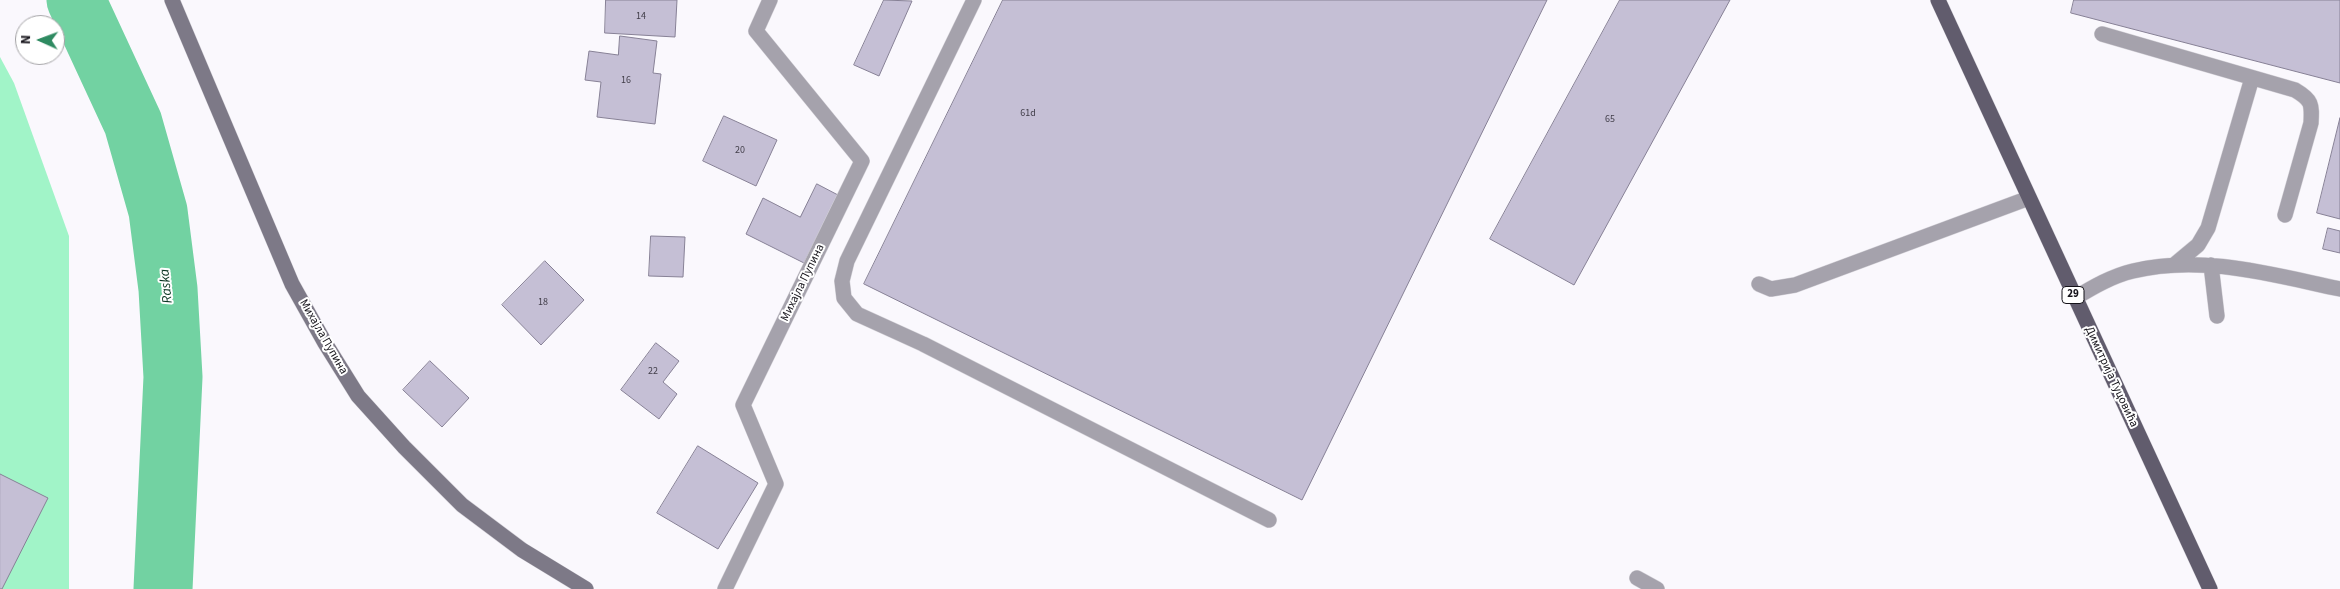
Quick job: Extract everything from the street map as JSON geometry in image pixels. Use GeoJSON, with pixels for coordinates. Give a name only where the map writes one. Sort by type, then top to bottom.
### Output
{"type":"FeatureCollection","features":[{"type":"Feature","properties":{"kind":"main road","name":"Димитрија Туцовића"},"geometry":{"type":"LineString","coordinates":[[1938,0],[2210,589]]}},
{"type":"Feature","properties":{"kind":"street","name":"Михајла Пупина"},"geometry":{"type":"LineString","coordinates":[[172,0],[292,284],[324,343],[358,396],[404,447],[462,505],[522,550],[586,589]]}},
{"type":"Feature","properties":{"kind":"lane","name":"Михајла Пупина"},"geometry":{"type":"LineString","coordinates":[[725,589],[776,484],[743,404],[862,161],[756,31],[770,0]]}},
{"type":"Feature","properties":{"kind":"lane"},"geometry":{"type":"LineString","coordinates":[[974,0],[847,262],[842,281],[844,298],[857,314],[923,344],[1269,520]]}},
{"type":"Feature","properties":{"kind":"lane"},"geometry":{"type":"LineString","coordinates":[[2102,34],[2295,90],[2307,97],[2312,107],[2311,123],[2286,215]]}},
{"type":"Feature","properties":{"kind":"lane"},"geometry":{"type":"LineString","coordinates":[[2174,264],[2198,244],[2208,228],[2252,78]]}},
{"type":"Feature","properties":{"kind":"lane"},"geometry":{"type":"LineString","coordinates":[[1759,284],[1771,288],[1795,285],[2029,198]]}},
{"type":"Feature","properties":{"kind":"lane"},"geometry":{"type":"LineString","coordinates":[[2074,298],[2102,282],[2133,271],[2174,264],[2251,270],[2340,289]]}},
{"type":"Feature","properties":{"kind":"lane"},"geometry":{"type":"LineString","coordinates":[[2212,266],[2217,316]]}},
{"type":"Feature","properties":{"kind":"lane"},"geometry":{"type":"LineString","coordinates":[[1637,578],[1657,589]]}},
{"type":"Feature","properties":{"kind":"green space"},"geometry":{"type":"Polygon","coordinates":[[[0,57],[14,83],[69,236],[69,589],[0,589],[0,57]]]}},
{"type":"Feature","properties":{"kind":"building"},"geometry":{"type":"Polygon","coordinates":[[[606,0],[677,0],[675,37],[605,33],[606,0]]]}},
{"type":"Feature","properties":{"kind":"building"},"geometry":{"type":"Polygon","coordinates":[[[884,0],[912,1],[879,76],[854,65],[884,0]]]}},
{"type":"Feature","properties":{"kind":"building"},"geometry":{"type":"Polygon","coordinates":[[[1003,0],[1547,0],[1302,500],[864,284],[1003,0]]]}},
{"type":"Feature","properties":{"kind":"building"},"geometry":{"type":"Polygon","coordinates":[[[1620,0],[1730,0],[1574,285],[1490,239],[1620,0]]]}},
{"type":"Feature","properties":{"kind":"building"},"geometry":{"type":"Polygon","coordinates":[[[2074,0],[2340,0],[2340,83],[2071,13],[2074,0]]]}},
{"type":"Feature","properties":{"kind":"building"},"geometry":{"type":"Polygon","coordinates":[[[620,36],[657,41],[653,73],[661,74],[655,124],[597,117],[601,82],[585,80],[589,51],[618,55],[620,36]]]}},
{"type":"Feature","properties":{"kind":"building"},"geometry":{"type":"Polygon","coordinates":[[[724,116],[777,140],[756,186],[703,161],[724,116]]]}},
{"type":"Feature","properties":{"kind":"building"},"geometry":{"type":"Polygon","coordinates":[[[2340,118],[2340,219],[2317,213],[2340,118]]]}},
{"type":"Feature","properties":{"kind":"building"},"geometry":{"type":"Polygon","coordinates":[[[817,184],[838,195],[804,263],[746,234],[763,198],[800,217],[817,184]]]}},
{"type":"Feature","properties":{"kind":"building"},"geometry":{"type":"Polygon","coordinates":[[[2328,228],[2340,231],[2340,253],[2323,249],[2328,228]]]}},
{"type":"Feature","properties":{"kind":"building"},"geometry":{"type":"Polygon","coordinates":[[[651,236],[685,237],[683,277],[649,276],[651,236]]]}},
{"type":"Feature","properties":{"kind":"building"},"geometry":{"type":"Polygon","coordinates":[[[545,261],[584,300],[541,345],[502,305],[545,261]]]}},
{"type":"Feature","properties":{"kind":"building"},"geometry":{"type":"Polygon","coordinates":[[[656,343],[679,361],[663,382],[677,394],[659,419],[621,390],[656,343]]]}},
{"type":"Feature","properties":{"kind":"building"},"geometry":{"type":"Polygon","coordinates":[[[430,361],[469,398],[442,427],[403,390],[430,361]]]}},
{"type":"Feature","properties":{"kind":"building"},"geometry":{"type":"Polygon","coordinates":[[[698,446],[758,483],[718,549],[657,513],[698,446]]]}},
{"type":"Feature","properties":{"kind":"building"},"geometry":{"type":"Polygon","coordinates":[[[0,474],[48,498],[2,589],[0,589],[0,474]]]}},
{"type":"Feature","properties":{"kind":"waterway","name":"Raska"},"geometry":{"type":"LineString","coordinates":[[76,0],[133,123],[158,211],[168,289],[173,377],[163,589]]}}]}
